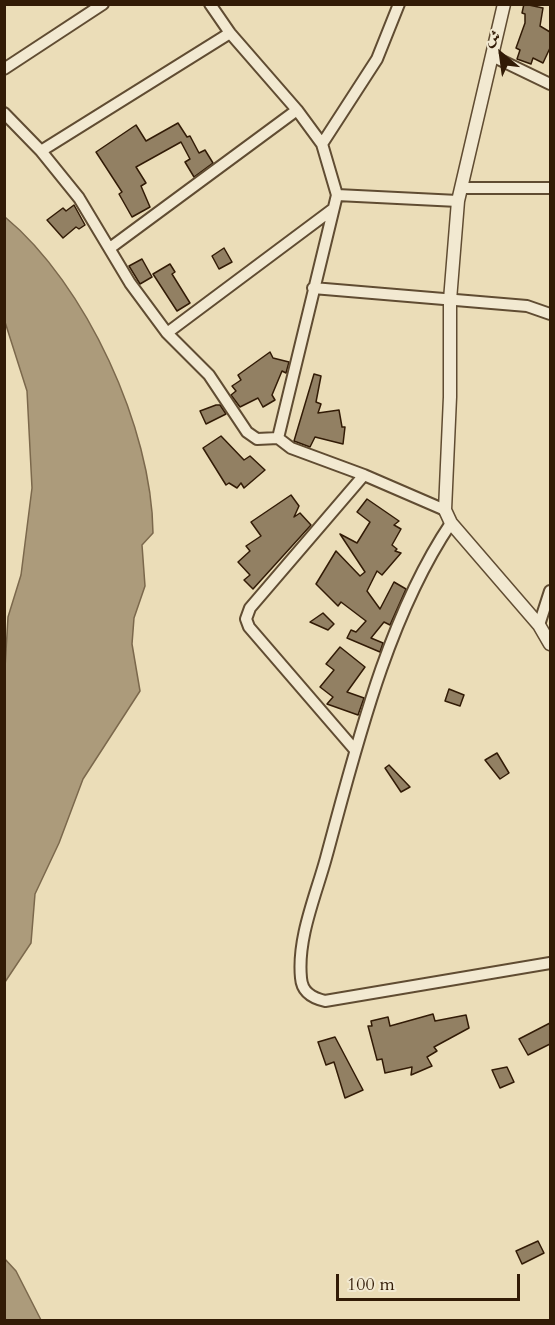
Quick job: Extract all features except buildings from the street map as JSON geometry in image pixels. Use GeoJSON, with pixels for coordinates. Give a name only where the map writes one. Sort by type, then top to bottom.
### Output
{"type":"FeatureCollection","features":[{"type":"Feature","properties":{"kind":"street"},"geometry":{"type":"LineString","coordinates":[[4,69],[103,4]]}},
{"type":"Feature","properties":{"kind":"street"},"geometry":{"type":"LineString","coordinates":[[210,4],[230,33],[297,110],[322,144],[337,195],[278,438]]}},
{"type":"Feature","properties":{"kind":"street"},"geometry":{"type":"LineString","coordinates":[[322,144],[377,59],[399,4]]}},
{"type":"Feature","properties":{"kind":"street"},"geometry":{"type":"LineString","coordinates":[[504,4],[458,201],[450,300],[450,397],[445,510],[451,523],[539,625],[550,644]]}},
{"type":"Feature","properties":{"kind":"street"},"geometry":{"type":"LineString","coordinates":[[41,151],[230,33]]}},
{"type":"Feature","properties":{"kind":"street"},"geometry":{"type":"LineString","coordinates":[[492,56],[550,84]]}},
{"type":"Feature","properties":{"kind":"street"},"geometry":{"type":"LineString","coordinates":[[110,248],[297,110]]}},
{"type":"Feature","properties":{"kind":"street"},"geometry":{"type":"LineString","coordinates":[[4,113],[41,151],[79,198],[130,283],[167,333],[209,375],[247,432],[257,439],[278,438],[291,448],[364,475],[445,510]]}},
{"type":"Feature","properties":{"kind":"street"},"geometry":{"type":"LineString","coordinates":[[461,188],[550,188]]}},
{"type":"Feature","properties":{"kind":"street"},"geometry":{"type":"LineString","coordinates":[[337,195],[458,201]]}},
{"type":"Feature","properties":{"kind":"street"},"geometry":{"type":"LineString","coordinates":[[167,333],[333,209]]}},
{"type":"Feature","properties":{"kind":"street"},"geometry":{"type":"LineString","coordinates":[[313,288],[527,306],[550,314]]}},
{"type":"Feature","properties":{"kind":"street"},"geometry":{"type":"LineString","coordinates":[[355,750],[249,627],[246,619],[250,608],[364,475]]}},
{"type":"Feature","properties":{"kind":"street"},"geometry":{"type":"LineString","coordinates":[[451,523],[418,576],[355,750],[304,935],[301,978],[305,990],[313,998],[325,1001],[550,963]]}},
{"type":"Feature","properties":{"kind":"street"},"geometry":{"type":"LineString","coordinates":[[539,625],[550,591]]}},
{"type":"Feature","properties":{"kind":"shaded area"},"geometry":{"type":"Polygon","coordinates":[[[5,217],[35,246],[62,280],[87,319],[109,361],[127,405],[141,449],[150,492],[153,533],[142,545],[145,586],[134,618],[132,644],[140,691],[83,779],[59,843],[35,894],[31,943],[5,982],[5,668],[8,617],[21,575],[32,488],[27,391],[5,322],[5,217]]]}},
{"type":"Feature","properties":{"kind":"shaded area"},"geometry":{"type":"Polygon","coordinates":[[[4,1258],[16,1271],[41,1320],[5,1320],[4,1258]]]}}]}
